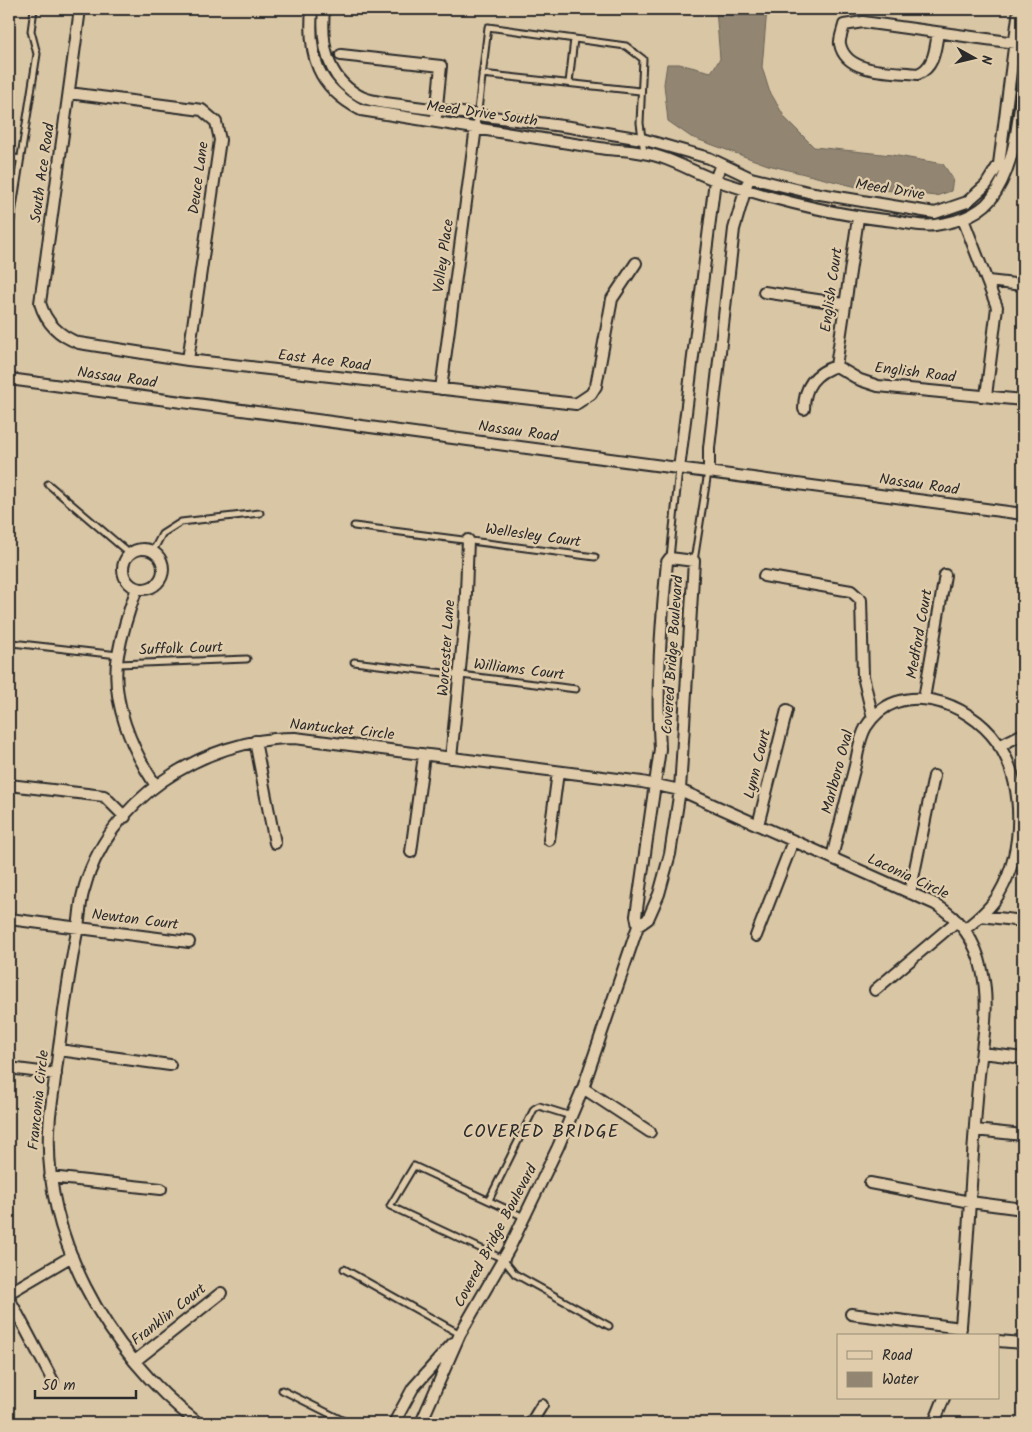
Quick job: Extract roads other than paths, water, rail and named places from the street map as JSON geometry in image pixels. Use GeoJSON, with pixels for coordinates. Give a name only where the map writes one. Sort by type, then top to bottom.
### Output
{"type":"FeatureCollection","features":[{"type":"Feature","properties":{"kind":"street","name":"South Ace Road"},"geometry":{"type":"LineString","coordinates":[[61,335],[48,321],[40,303],[80,9]]}},
{"type":"Feature","properties":{"kind":"street","name":"Meed Drive South"},"geometry":{"type":"LineString","coordinates":[[312,9],[310,37],[319,70],[346,102],[373,113],[435,123],[476,127],[606,149],[644,152],[676,162],[715,180],[744,189],[780,200],[858,218],[934,225],[963,219]]}},
{"type":"Feature","properties":{"kind":"street","name":"Meed Drive South"},"geometry":{"type":"LineString","coordinates":[[324,9],[323,36],[328,62],[343,84],[360,96],[376,101],[642,139],[709,158],[721,164]]}},
{"type":"Feature","properties":{"kind":"street","name":"Meed Drive"},"geometry":{"type":"LineString","coordinates":[[721,164],[751,178],[808,192],[935,213],[967,202],[986,185],[999,164],[1019,44],[1019,9]]}},
{"type":"Feature","properties":{"kind":"street"},"geometry":{"type":"LineString","coordinates":[[938,33],[932,62],[924,72],[918,74],[861,67],[847,59],[840,43],[844,25],[863,22],[1019,44]]}},
{"type":"Feature","properties":{"kind":"street"},"geometry":{"type":"LineString","coordinates":[[341,55],[442,66],[435,123]]}},
{"type":"Feature","properties":{"kind":"street"},"geometry":{"type":"LineString","coordinates":[[986,396],[997,307],[963,219],[979,210],[996,193],[1013,158],[1023,83]]}},
{"type":"Feature","properties":{"kind":"street","name":"Deuce Lane"},"geometry":{"type":"LineString","coordinates":[[69,93],[202,110],[216,122],[220,140],[188,360]]}},
{"type":"Feature","properties":{"kind":"street","name":"Volley Place"},"geometry":{"type":"LineString","coordinates":[[441,390],[476,127]]}},
{"type":"Feature","properties":{"kind":"street"},"geometry":{"type":"LineString","coordinates":[[679,469],[715,180],[721,164]]}},
{"type":"Feature","properties":{"kind":"street"},"geometry":{"type":"LineString","coordinates":[[708,472],[709,448],[734,229],[744,189],[751,178]]}},
{"type":"Feature","properties":{"kind":"street","name":"English Court"},"geometry":{"type":"LineString","coordinates":[[836,366],[858,218]]}},
{"type":"Feature","properties":{"kind":"street","name":"East Ace Road"},"geometry":{"type":"LineString","coordinates":[[61,335],[79,343],[188,360],[566,404],[584,400],[596,386],[612,299],[636,263]]}},
{"type":"Feature","properties":{"kind":"street"},"geometry":{"type":"LineString","coordinates":[[988,281],[1023,286]]}},
{"type":"Feature","properties":{"kind":"street"},"geometry":{"type":"LineString","coordinates":[[764,292],[844,304]]}},
{"type":"Feature","properties":{"kind":"street"},"geometry":{"type":"LineString","coordinates":[[804,409],[804,398],[812,381],[818,374],[836,366]]}},
{"type":"Feature","properties":{"kind":"street","name":"English Road"},"geometry":{"type":"LineString","coordinates":[[836,366],[860,380],[878,386],[1023,400]]}},
{"type":"Feature","properties":{"kind":"street","name":"Nassau Road"},"geometry":{"type":"LineString","coordinates":[[9,379],[1023,514]]}},
{"type":"Feature","properties":{"kind":"street","name":"Worcester Lane"},"geometry":{"type":"LineString","coordinates":[[450,758],[465,619],[468,540]]}},
{"type":"Feature","properties":{"kind":"street"},"geometry":{"type":"LineString","coordinates":[[141,549],[153,551],[163,567],[160,580],[150,588],[137,588],[126,579],[124,566],[130,554],[141,549]]}},
{"type":"Feature","properties":{"kind":"street","name":"Covered Bridge Boulevard"},"geometry":{"type":"LineString","coordinates":[[421,1423],[460,1334],[525,1217],[571,1116],[583,1088],[638,926],[636,916],[660,749],[658,723],[660,642],[667,562],[670,558],[694,561],[680,790],[670,854],[659,894],[648,919],[638,926]]}},
{"type":"Feature","properties":{"kind":"street","name":"Medford Court"},"geometry":{"type":"LineString","coordinates":[[924,699],[945,575]]}},
{"type":"Feature","properties":{"kind":"street"},"geometry":{"type":"LineString","coordinates":[[764,576],[851,591],[861,600],[863,676],[873,718]]}},
{"type":"Feature","properties":{"kind":"street"},"geometry":{"type":"LineString","coordinates":[[137,588],[117,659],[118,692],[133,746],[156,786]]}},
{"type":"Feature","properties":{"kind":"street","name":"Marlboro Oval"},"geometry":{"type":"LineString","coordinates":[[832,858],[859,746],[864,731],[873,718],[889,705],[898,701],[924,699],[949,705],[969,715],[986,729],[999,746],[1019,788],[1013,860],[999,894],[981,916],[965,929]]}},
{"type":"Feature","properties":{"kind":"street","name":"Lynn Court"},"geometry":{"type":"LineString","coordinates":[[758,825],[787,710]]}},
{"type":"Feature","properties":{"kind":"street"},"geometry":{"type":"LineString","coordinates":[[999,746],[1023,734]]}},
{"type":"Feature","properties":{"kind":"street","name":"Nantucket Circle"},"geometry":{"type":"LineString","coordinates":[[70,973],[83,893],[90,872],[110,835],[156,786],[181,769],[208,755],[255,740],[295,738],[656,785]]}},
{"type":"Feature","properties":{"kind":"street"},"geometry":{"type":"LineString","coordinates":[[255,740],[275,843]]}},
{"type":"Feature","properties":{"kind":"street"},"geometry":{"type":"LineString","coordinates":[[411,852],[424,755]]}},
{"type":"Feature","properties":{"kind":"street"},"geometry":{"type":"LineString","coordinates":[[549,840],[558,772]]}},
{"type":"Feature","properties":{"kind":"street"},"geometry":{"type":"LineString","coordinates":[[910,893],[934,776]]}},
{"type":"Feature","properties":{"kind":"street"},"geometry":{"type":"LineString","coordinates":[[9,785],[104,796],[125,817]]}},
{"type":"Feature","properties":{"kind":"street","name":"Laconia Circle"},"geometry":{"type":"LineString","coordinates":[[656,785],[680,790],[910,893],[944,909],[965,929],[975,947],[986,989],[961,1332]]}},
{"type":"Feature","properties":{"kind":"street"},"geometry":{"type":"LineString","coordinates":[[756,936],[794,841]]}},
{"type":"Feature","properties":{"kind":"street"},"geometry":{"type":"LineString","coordinates":[[981,916],[1023,921]]}},
{"type":"Feature","properties":{"kind":"street","name":"Newton Court"},"geometry":{"type":"LineString","coordinates":[[9,919],[189,942]]}},
{"type":"Feature","properties":{"kind":"street"},"geometry":{"type":"LineString","coordinates":[[874,990],[957,921]]}},
{"type":"Feature","properties":{"kind":"street","name":"Franconia Circle"},"geometry":{"type":"LineString","coordinates":[[70,973],[48,1135],[50,1177],[58,1218],[72,1256],[101,1313],[135,1361],[169,1398],[195,1421]]}},
{"type":"Feature","properties":{"kind":"street"},"geometry":{"type":"LineString","coordinates":[[59,1050],[170,1065]]}},
{"type":"Feature","properties":{"kind":"street"},"geometry":{"type":"LineString","coordinates":[[982,1053],[1023,1058]]}},
{"type":"Feature","properties":{"kind":"street"},"geometry":{"type":"LineString","coordinates":[[9,1068],[56,1074]]}},
{"type":"Feature","properties":{"kind":"street"},"geometry":{"type":"LineString","coordinates":[[583,1088],[650,1132]]}},
{"type":"Feature","properties":{"kind":"street"},"geometry":{"type":"LineString","coordinates":[[975,1130],[1023,1135]]}},
{"type":"Feature","properties":{"kind":"street"},"geometry":{"type":"LineString","coordinates":[[50,1177],[161,1189]]}},
{"type":"Feature","properties":{"kind":"street"},"geometry":{"type":"LineString","coordinates":[[870,1183],[970,1202],[1023,1209]]}},
{"type":"Feature","properties":{"kind":"street"},"geometry":{"type":"LineString","coordinates":[[9,1293],[72,1256]]}},
{"type":"Feature","properties":{"kind":"street","name":"Franklin Court"},"geometry":{"type":"LineString","coordinates":[[135,1361],[221,1293]]}},
{"type":"Feature","properties":{"kind":"street"},"geometry":{"type":"LineString","coordinates":[[9,1298],[53,1381]]}},
{"type":"Feature","properties":{"kind":"street"},"geometry":{"type":"LineString","coordinates":[[851,1314],[961,1332]]}},
{"type":"Feature","properties":{"kind":"street","name":"Covered Bridge Boulevard"},"geometry":{"type":"LineString","coordinates":[[394,1423],[414,1388],[460,1334]]}},
{"type":"Feature","properties":{"kind":"street"},"geometry":{"type":"LineString","coordinates":[[1000,1341],[1023,1343]]}},
{"type":"Feature","properties":{"kind":"street"},"geometry":{"type":"LineString","coordinates":[[934,1423],[943,1400]]}},
{"type":"Feature","properties":{"kind":"street"},"geometry":{"type":"LineString","coordinates":[[531,1423],[542,1405]]}},
{"type":"Feature","properties":{"kind":"street"},"geometry":{"type":"LineString","coordinates":[[181,1423],[195,1421]]}},
{"type":"Feature","properties":{"kind":"lane"},"geometry":{"type":"LineString","coordinates":[[9,233],[37,54],[31,31],[34,9]]}},
{"type":"Feature","properties":{"kind":"lane"},"geometry":{"type":"LineString","coordinates":[[476,127],[488,27],[626,46],[643,59],[640,91],[644,152]]}},
{"type":"Feature","properties":{"kind":"lane"},"geometry":{"type":"LineString","coordinates":[[569,83],[574,39]]}},
{"type":"Feature","properties":{"kind":"lane"},"geometry":{"type":"LineString","coordinates":[[482,74],[640,91]]}},
{"type":"Feature","properties":{"kind":"lane"},"geometry":{"type":"LineString","coordinates":[[9,157],[20,159]]}},
{"type":"Feature","properties":{"kind":"lane"},"geometry":{"type":"LineString","coordinates":[[9,187],[16,188]]}},
{"type":"Feature","properties":{"kind":"lane"},"geometry":{"type":"LineString","coordinates":[[670,558],[679,469]]}},
{"type":"Feature","properties":{"kind":"lane"},"geometry":{"type":"LineString","coordinates":[[694,561],[708,472]]}},
{"type":"Feature","properties":{"kind":"lane"},"geometry":{"type":"LineString","coordinates":[[48,484],[130,554]]}},
{"type":"Feature","properties":{"kind":"lane"},"geometry":{"type":"LineString","coordinates":[[153,551],[162,534],[181,522],[260,513]]}},
{"type":"Feature","properties":{"kind":"lane","name":"Wellesley Court"},"geometry":{"type":"LineString","coordinates":[[354,526],[595,557]]}},
{"type":"Feature","properties":{"kind":"lane","name":"Suffolk Court"},"geometry":{"type":"LineString","coordinates":[[12,643],[117,659],[247,659]]}},
{"type":"Feature","properties":{"kind":"lane","name":"Williams Court"},"geometry":{"type":"LineString","coordinates":[[354,662],[576,689]]}},
{"type":"Feature","properties":{"kind":"lane"},"geometry":{"type":"LineString","coordinates":[[489,1200],[534,1109],[539,1106],[571,1116]]}},
{"type":"Feature","properties":{"kind":"lane"},"geometry":{"type":"LineString","coordinates":[[525,1217],[414,1166],[390,1206],[503,1259],[515,1274],[609,1326]]}},
{"type":"Feature","properties":{"kind":"lane"},"geometry":{"type":"LineString","coordinates":[[344,1269],[460,1334]]}},
{"type":"Feature","properties":{"kind":"lane"},"geometry":{"type":"LineString","coordinates":[[282,1390],[348,1423]]}},
{"type":"Feature","properties":{"kind":"water"},"geometry":{"type":"Polygon","coordinates":[[[716,9],[767,9],[762,67],[769,90],[785,118],[814,147],[892,155],[943,164],[953,179],[951,191],[936,196],[857,187],[768,165],[691,137],[668,121],[664,84],[667,64],[679,64],[711,72],[720,59],[716,9]]]}},
{"type":"Feature","properties":{"kind":"district","name":"COVERED BRIDGE"},"geometry":{"type":"Point","coordinates":[541,1132]}}]}
